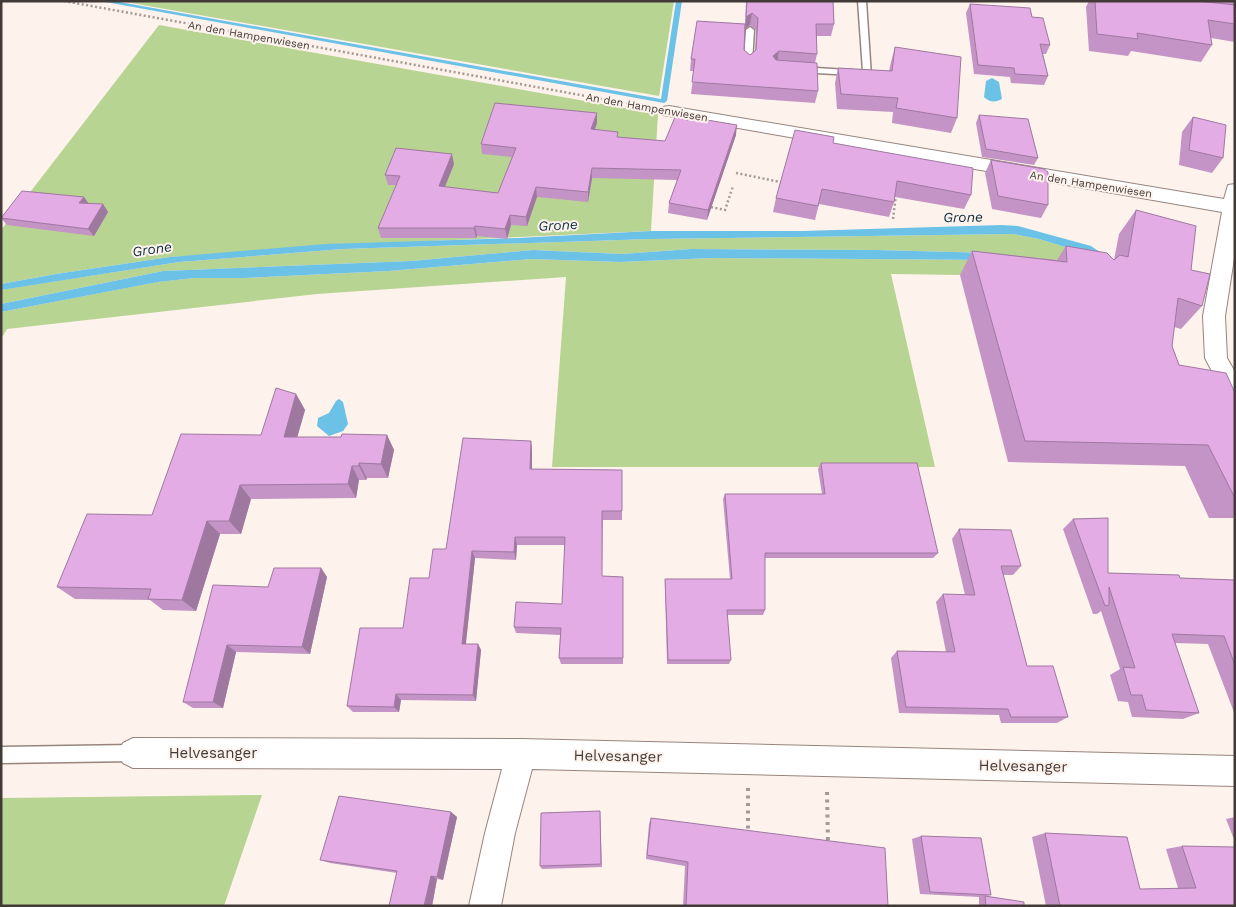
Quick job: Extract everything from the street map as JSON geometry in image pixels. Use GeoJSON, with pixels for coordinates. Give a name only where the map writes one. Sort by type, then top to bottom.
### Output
{"type":"FeatureCollection","features":[{"type":"Feature","properties":{"kind":"street","name":"An den Hampenwiesen"},"geometry":{"type":"LineString","coordinates":[[669,111],[903,152],[1233,198]]}},
{"type":"Feature","properties":{"kind":"street"},"geometry":{"type":"LineString","coordinates":[[1233,198],[1214,316],[1216,358],[1235,394]]}},
{"type":"Feature","properties":{"kind":"street","name":"Helvesanger"},"geometry":{"type":"LineString","coordinates":[[134,753],[521,754],[1235,771]]}},
{"type":"Feature","properties":{"kind":"street"},"geometry":{"type":"LineString","coordinates":[[485,906],[500,833],[521,754]]}},
{"type":"Feature","properties":{"kind":"lane"},"geometry":{"type":"LineString","coordinates":[[795,69],[868,74],[862,1]]}},
{"type":"Feature","properties":{"kind":"lane"},"geometry":{"type":"LineString","coordinates":[[748,62],[750,30]]}},
{"type":"Feature","properties":{"kind":"lane","name":"Helvesanger"},"geometry":{"type":"LineString","coordinates":[[1,755],[134,753]]}},
{"type":"Feature","properties":{"kind":"path","name":"An den Hampenwiesen"},"geometry":{"type":"LineString","coordinates":[[64,1],[669,111]]}},
{"type":"Feature","properties":{"kind":"path"},"geometry":{"type":"LineString","coordinates":[[893,219],[893,204],[903,152]]}},
{"type":"Feature","properties":{"kind":"path"},"geometry":{"type":"LineString","coordinates":[[736,173],[792,184]]}},
{"type":"Feature","properties":{"kind":"path"},"geometry":{"type":"LineString","coordinates":[[711,207],[725,210],[732,186]]}},
{"type":"Feature","properties":{"kind":"path"},"geometry":{"type":"LineString","coordinates":[[733,759],[749,791],[748,836]]}},
{"type":"Feature","properties":{"kind":"path"},"geometry":{"type":"LineString","coordinates":[[826,761],[828,847]]}},
{"type":"Feature","properties":{"kind":"green space"},"geometry":{"type":"Polygon","coordinates":[[[120,1],[674,1],[659,96],[120,1]]]}},
{"type":"Feature","properties":{"kind":"green space"},"geometry":{"type":"Polygon","coordinates":[[[159,25],[658,114],[651,231],[431,241],[170,257],[1,284],[1,230],[159,25]]]}},
{"type":"Feature","properties":{"kind":"green space"},"geometry":{"type":"Polygon","coordinates":[[[1013,234],[1039,239],[1086,253],[1088,267],[992,253],[691,249],[622,254],[533,250],[411,261],[163,271],[1,304],[1,290],[12,288],[179,262],[343,249],[650,239],[1013,234]]]}},
{"type":"Feature","properties":{"kind":"green space"},"geometry":{"type":"Polygon","coordinates":[[[712,258],[989,260],[960,275],[891,274],[935,467],[552,467],[566,277],[317,294],[7,329],[1,339],[1,312],[157,282],[194,278],[244,278],[389,271],[531,259],[620,262],[712,258]]]}},
{"type":"Feature","properties":{"kind":"green space"},"geometry":{"type":"Polygon","coordinates":[[[262,795],[224,906],[1,906],[1,798],[262,795]]]}},
{"type":"Feature","properties":{"kind":"water"},"geometry":{"type":"Polygon","coordinates":[[[992,78],[999,82],[1002,99],[997,101],[990,101],[984,97],[986,81],[992,78]]]}},
{"type":"Feature","properties":{"kind":"water"},"geometry":{"type":"Polygon","coordinates":[[[1018,226],[1091,246],[1112,260],[1112,264],[1187,291],[1193,288],[1200,290],[1198,303],[1189,298],[1103,279],[989,260],[712,258],[620,262],[531,259],[389,271],[244,278],[194,278],[158,282],[1,312],[1,304],[163,271],[411,261],[533,250],[622,254],[691,249],[992,253],[1087,266],[1085,253],[1039,239],[1013,234],[650,239],[343,249],[179,262],[1,290],[1,284],[170,257],[326,244],[517,238],[651,231],[802,231],[1018,226]]]}},
{"type":"Feature","properties":{"kind":"water"},"geometry":{"type":"Polygon","coordinates":[[[339,399],[343,402],[348,424],[343,431],[329,436],[317,426],[318,418],[329,413],[339,399]]]}},
{"type":"Feature","properties":{"kind":"building"},"geometry":{"type":"Polygon","coordinates":[[[747,1],[833,1],[834,24],[816,24],[817,54],[779,51],[773,56],[776,60],[817,63],[818,91],[692,82],[695,59],[691,59],[697,21],[745,24],[744,50],[750,55],[756,50],[758,18],[752,13],[746,17],[747,1]]]}},
{"type":"Feature","properties":{"kind":"building"},"geometry":{"type":"Polygon","coordinates":[[[1095,1],[1198,1],[1235,5],[1235,24],[1208,20],[1212,45],[1137,33],[1138,39],[1097,34],[1095,1]]]}},
{"type":"Feature","properties":{"kind":"building"},"geometry":{"type":"Polygon","coordinates":[[[970,4],[1030,8],[1032,17],[1043,18],[1050,45],[1040,44],[1048,76],[1015,74],[1014,68],[978,65],[970,4]]]}},
{"type":"Feature","properties":{"kind":"building"},"geometry":{"type":"Polygon","coordinates":[[[895,47],[961,57],[957,118],[896,108],[898,98],[841,94],[838,68],[892,71],[895,47]]]}},
{"type":"Feature","properties":{"kind":"building"},"geometry":{"type":"Polygon","coordinates":[[[495,103],[597,113],[591,129],[618,132],[617,137],[665,141],[675,117],[688,120],[689,117],[737,125],[708,210],[669,203],[681,170],[592,168],[588,192],[536,187],[526,217],[510,215],[505,229],[475,226],[474,228],[378,228],[400,176],[385,175],[396,148],[452,154],[439,186],[498,193],[516,148],[481,144],[495,103]]]}},
{"type":"Feature","properties":{"kind":"building"},"geometry":{"type":"Polygon","coordinates":[[[979,115],[1028,119],[1038,158],[986,149],[979,115]]]}},
{"type":"Feature","properties":{"kind":"building"},"geometry":{"type":"Polygon","coordinates":[[[1193,117],[1226,125],[1223,158],[1189,150],[1193,117]]]}},
{"type":"Feature","properties":{"kind":"building"},"geometry":{"type":"Polygon","coordinates":[[[795,130],[834,137],[833,143],[973,168],[971,195],[897,181],[894,202],[822,189],[818,206],[776,198],[795,130]]]}},
{"type":"Feature","properties":{"kind":"building"},"geometry":{"type":"Polygon","coordinates":[[[991,160],[1044,169],[1048,172],[1048,205],[998,196],[991,160]]]}},
{"type":"Feature","properties":{"kind":"building"},"geometry":{"type":"Polygon","coordinates":[[[22,191],[84,197],[79,203],[103,204],[88,229],[1,218],[22,191]]]}},
{"type":"Feature","properties":{"kind":"building"},"geometry":{"type":"Polygon","coordinates":[[[1136,210],[1196,226],[1191,270],[1210,274],[1202,306],[1178,298],[1172,346],[1179,365],[1226,373],[1235,393],[1235,498],[1208,445],[1025,441],[972,251],[1067,262],[1066,246],[1107,253],[1114,260],[1120,255],[1128,257],[1136,210]]]}},
{"type":"Feature","properties":{"kind":"building"},"geometry":{"type":"Polygon","coordinates":[[[276,388],[296,394],[284,437],[341,437],[342,434],[387,435],[381,464],[359,463],[359,466],[352,466],[348,484],[240,485],[229,521],[207,521],[182,600],[148,599],[151,589],[57,587],[87,514],[152,515],[181,434],[261,435],[276,388]]]}},
{"type":"Feature","properties":{"kind":"building"},"geometry":{"type":"Polygon","coordinates":[[[463,438],[531,441],[530,469],[622,470],[622,511],[602,511],[602,576],[623,577],[623,658],[559,658],[561,628],[514,627],[516,602],[562,604],[565,537],[515,537],[514,552],[472,551],[462,644],[478,644],[473,695],[396,694],[394,707],[347,706],[360,628],[403,628],[410,578],[429,578],[433,549],[446,549],[463,438]]]}},
{"type":"Feature","properties":{"kind":"building"},"geometry":{"type":"Polygon","coordinates":[[[821,463],[917,463],[938,553],[765,553],[765,610],[727,610],[731,660],[668,660],[665,579],[732,579],[725,494],[825,494],[821,463]]]}},
{"type":"Feature","properties":{"kind":"building"},"geometry":{"type":"Polygon","coordinates":[[[1108,518],[1108,573],[1179,575],[1180,578],[1235,580],[1235,665],[1224,636],[1172,634],[1199,713],[1146,710],[1142,695],[1131,695],[1123,667],[1135,668],[1109,587],[1109,605],[1105,606],[1073,519],[1108,518]]]}},
{"type":"Feature","properties":{"kind":"building"},"geometry":{"type":"Polygon","coordinates":[[[959,529],[1011,530],[1021,566],[1001,566],[1027,666],[1053,666],[1068,717],[1011,717],[1008,709],[906,707],[897,651],[955,652],[943,594],[975,595],[959,529]]]}},
{"type":"Feature","properties":{"kind":"building"},"geometry":{"type":"Polygon","coordinates":[[[274,568],[321,568],[302,647],[227,645],[213,702],[183,702],[213,585],[268,587],[274,568]]]}},
{"type":"Feature","properties":{"kind":"building"},"geometry":{"type":"Polygon","coordinates":[[[339,796],[451,812],[437,877],[431,876],[424,906],[389,906],[397,871],[320,860],[339,796]]]}},
{"type":"Feature","properties":{"kind":"building"},"geometry":{"type":"Polygon","coordinates":[[[600,811],[601,864],[540,866],[541,813],[600,811]]]}},
{"type":"Feature","properties":{"kind":"building"},"geometry":{"type":"Polygon","coordinates":[[[651,818],[885,848],[888,906],[686,906],[688,862],[647,855],[651,818]]]}},
{"type":"Feature","properties":{"kind":"building"},"geometry":{"type":"Polygon","coordinates":[[[1045,833],[1127,837],[1140,889],[1196,888],[1182,846],[1235,847],[1235,906],[1060,906],[1045,833]]]}},
{"type":"Feature","properties":{"kind":"building"},"geometry":{"type":"Polygon","coordinates":[[[921,836],[981,838],[991,895],[930,892],[921,836]]]}},
{"type":"Feature","properties":{"kind":"building"},"geometry":{"type":"Polygon","coordinates":[[[985,896],[1024,902],[1024,906],[986,906],[985,896]]]}},
{"type":"Feature","properties":{"kind":"waterway"},"geometry":{"type":"LineString","coordinates":[[103,1],[664,101],[679,1]]}},
{"type":"Feature","properties":{"kind":"water label","name":"Grone"},"geometry":{"type":"Point","coordinates":[963,217]}},
{"type":"Feature","properties":{"kind":"water label","name":"Grone"},"geometry":{"type":"Point","coordinates":[558,225]}},
{"type":"Feature","properties":{"kind":"water label","name":"Grone"},"geometry":{"type":"Point","coordinates":[152,249]}}]}
